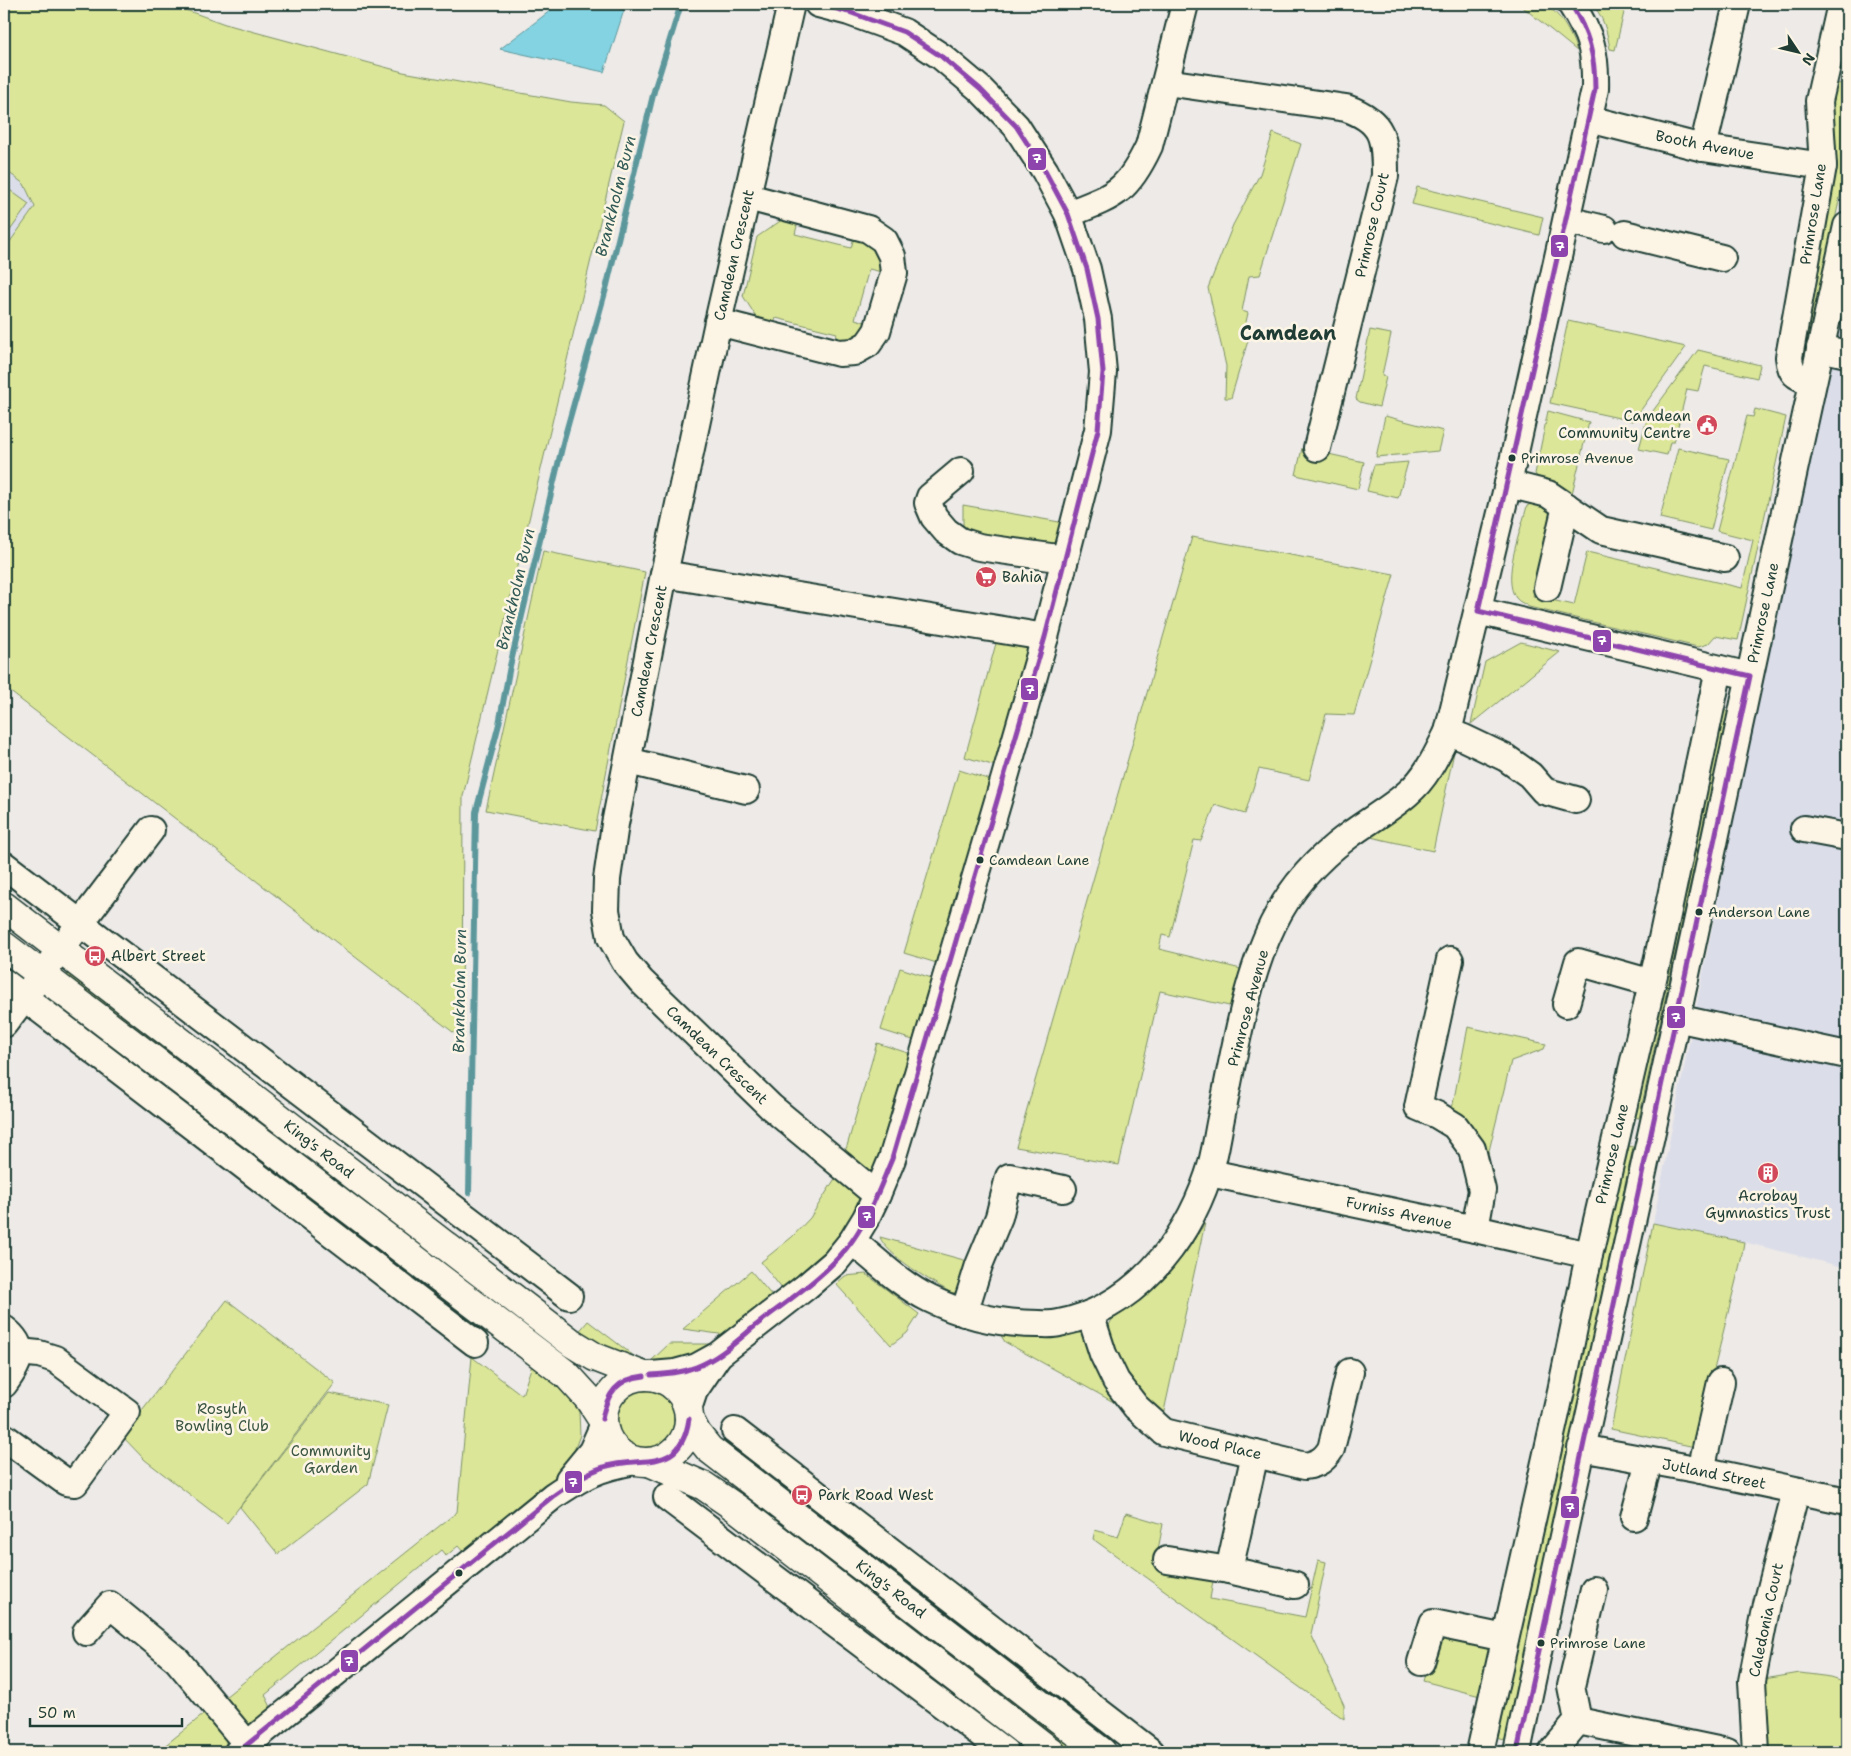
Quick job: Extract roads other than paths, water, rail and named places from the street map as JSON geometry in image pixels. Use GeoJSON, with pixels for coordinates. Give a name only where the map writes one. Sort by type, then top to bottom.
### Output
{"type":"FeatureCollection","features":[{"type":"Feature","properties":{"kind":"main road","name":"King's Road"},"geometry":{"type":"LineString","coordinates":[[4,906],[566,1339],[595,1357],[648,1376],[666,1380],[677,1389],[685,1400],[688,1414],[697,1434],[709,1449],[1102,1752]]}},
{"type":"Feature","properties":{"kind":"main road","name":"King's Road"},"geometry":{"type":"LineString","coordinates":[[4,946],[567,1375],[589,1399],[603,1422],[604,1433],[612,1446],[622,1455],[704,1486],[739,1510],[1051,1752]]}},
{"type":"Feature","properties":{"kind":"main road"},"geometry":{"type":"LineString","coordinates":[[603,1422],[604,1404],[612,1391],[623,1382],[637,1376],[648,1376]]}},
{"type":"Feature","properties":{"kind":"main road"},"geometry":{"type":"LineString","coordinates":[[642,1462],[662,1459],[674,1452],[683,1441],[688,1428],[688,1414]]}},
{"type":"Feature","properties":{"kind":"street","name":"Camdean Crescent"},"geometry":{"type":"LineString","coordinates":[[791,4],[718,322],[664,574],[608,870],[606,910],[611,938],[625,962],[641,981],[771,1107],[877,1195]]}},
{"type":"Feature","properties":{"kind":"street"},"geometry":{"type":"LineString","coordinates":[[648,1376],[674,1373],[697,1367],[717,1356],[812,1282],[835,1262],[852,1241],[877,1195],[892,1159],[923,1058],[1045,637],[1098,430],[1103,372],[1098,320],[1087,269],[1068,214],[1045,171],[1016,126],[980,89],[950,63],[904,32],[849,12],[818,4]]}},
{"type":"Feature","properties":{"kind":"street"},"geometry":{"type":"LineString","coordinates":[[1068,214],[1109,198],[1124,187],[1139,167],[1149,146],[1185,4]]}},
{"type":"Feature","properties":{"kind":"street","name":"Primrose Avenue"},"geometry":{"type":"LineString","coordinates":[[852,1241],[904,1283],[930,1299],[964,1313],[986,1320],[1021,1324],[1057,1324],[1090,1314],[1128,1293],[1160,1263],[1181,1236],[1198,1205],[1210,1173],[1241,1025],[1258,960],[1272,925],[1288,896],[1312,867],[1347,836],[1410,792],[1431,766],[1448,732],[1508,484],[1595,89],[1596,64],[1592,43],[1583,22],[1571,4]]}},
{"type":"Feature","properties":{"kind":"street"},"geometry":{"type":"LineString","coordinates":[[1703,148],[1737,4]]}},
{"type":"Feature","properties":{"kind":"street","name":"Primrose Lane"},"geometry":{"type":"LineString","coordinates":[[1812,382],[1795,376],[1790,367],[1789,357],[1822,166],[1820,101],[1840,4]]}},
{"type":"Feature","properties":{"kind":"street","name":"Primrose Court"},"geometry":{"type":"LineString","coordinates":[[1166,82],[1346,108],[1362,114],[1377,127],[1385,147],[1385,176],[1317,448]]}},
{"type":"Feature","properties":{"kind":"street","name":"Booth Avenue"},"geometry":{"type":"LineString","coordinates":[[1589,119],[1703,148],[1822,166]]}},
{"type":"Feature","properties":{"kind":"street"},"geometry":{"type":"LineString","coordinates":[[718,322],[839,353],[854,352],[868,344],[877,331],[894,273],[892,256],[884,240],[868,229],[748,197]]}},
{"type":"Feature","properties":{"kind":"street"},"geometry":{"type":"LineString","coordinates":[[1567,220],[1722,258]]}},
{"type":"Feature","properties":{"kind":"street","name":"Primrose Lane"},"geometry":{"type":"LineString","coordinates":[[1517,1752],[1581,1448],[1847,226]]}},
{"type":"Feature","properties":{"kind":"street"},"geometry":{"type":"LineString","coordinates":[[1820,348],[1847,354]]}},
{"type":"Feature","properties":{"kind":"street"},"geometry":{"type":"LineString","coordinates":[[961,471],[930,497],[928,503],[934,517],[946,531],[960,542],[979,547],[1065,559]]}},
{"type":"Feature","properties":{"kind":"street"},"geometry":{"type":"LineString","coordinates":[[1508,484],[1548,494],[1601,530],[1725,558]]}},
{"type":"Feature","properties":{"kind":"street"},"geometry":{"type":"LineString","coordinates":[[1547,588],[1566,506]]}},
{"type":"Feature","properties":{"kind":"street"},"geometry":{"type":"LineString","coordinates":[[664,574],[1045,637]]}},
{"type":"Feature","properties":{"kind":"street"},"geometry":{"type":"LineString","coordinates":[[1478,611],[1750,676]]}},
{"type":"Feature","properties":{"kind":"street","name":"Primrose Lane"},"geometry":{"type":"LineString","coordinates":[[1480,1752],[1561,1391],[1589,1255],[1652,983],[1719,669]]}},
{"type":"Feature","properties":{"kind":"street"},"geometry":{"type":"LineString","coordinates":[[1448,732],[1506,758],[1530,775],[1544,791],[1576,800]]}},
{"type":"Feature","properties":{"kind":"street"},"geometry":{"type":"LineString","coordinates":[[628,761],[746,790]]}},
{"type":"Feature","properties":{"kind":"street"},"geometry":{"type":"LineString","coordinates":[[1804,829],[1847,837]]}},
{"type":"Feature","properties":{"kind":"street"},"geometry":{"type":"LineString","coordinates":[[4,1024],[14,990],[41,975],[151,830]]}},
{"type":"Feature","properties":{"kind":"street"},"geometry":{"type":"LineString","coordinates":[[4,865],[569,1296]]}},
{"type":"Feature","properties":{"kind":"street"},"geometry":{"type":"LineString","coordinates":[[1450,960],[1418,1107],[1437,1114],[1455,1126],[1472,1149],[1482,1190],[1475,1229]]}},
{"type":"Feature","properties":{"kind":"street"},"geometry":{"type":"LineString","coordinates":[[1566,1004],[1578,962],[1652,983]]}},
{"type":"Feature","properties":{"kind":"street"},"geometry":{"type":"LineString","coordinates":[[14,990],[474,1342]]}},
{"type":"Feature","properties":{"kind":"street"},"geometry":{"type":"LineString","coordinates":[[1676,1018],[1847,1055]]}},
{"type":"Feature","properties":{"kind":"street"},"geometry":{"type":"LineString","coordinates":[[1618,1130],[1650,1137]]}},
{"type":"Feature","properties":{"kind":"street","name":"Furniss Avenue"},"geometry":{"type":"LineString","coordinates":[[1210,1173],[1589,1255]]}},
{"type":"Feature","properties":{"kind":"street"},"geometry":{"type":"LineString","coordinates":[[964,1313],[979,1265],[999,1217],[1009,1177],[1063,1189]]}},
{"type":"Feature","properties":{"kind":"street"},"geometry":{"type":"LineString","coordinates":[[503,1291],[524,1262]]}},
{"type":"Feature","properties":{"kind":"street"},"geometry":{"type":"LineString","coordinates":[[452,1326],[471,1303]]}},
{"type":"Feature","properties":{"kind":"street","name":"Wood Place"},"geometry":{"type":"LineString","coordinates":[[1090,1314],[1103,1354],[1116,1381],[1136,1407],[1164,1432],[1305,1466],[1316,1464],[1325,1459],[1331,1450],[1350,1372]]}},
{"type":"Feature","properties":{"kind":"street"},"geometry":{"type":"LineString","coordinates":[[4,1329],[17,1342],[20,1352],[18,1364],[4,1384]]}},
{"type":"Feature","properties":{"kind":"street"},"geometry":{"type":"LineString","coordinates":[[4,1437],[66,1482],[75,1483],[127,1412],[55,1359],[39,1354],[20,1352]]}},
{"type":"Feature","properties":{"kind":"street"},"geometry":{"type":"LineString","coordinates":[[688,1414],[694,1390],[717,1356]]}},
{"type":"Feature","properties":{"kind":"street"},"geometry":{"type":"LineString","coordinates":[[1701,1470],[1721,1382]]}},
{"type":"Feature","properties":{"kind":"street"},"geometry":{"type":"LineString","coordinates":[[553,1496],[580,1468],[592,1451],[603,1422]]}},
{"type":"Feature","properties":{"kind":"street"},"geometry":{"type":"LineString","coordinates":[[735,1430],[1151,1752]]}},
{"type":"Feature","properties":{"kind":"street","name":"Jutland Street"},"geometry":{"type":"LineString","coordinates":[[1581,1448],[1701,1470],[1847,1501]]}},
{"type":"Feature","properties":{"kind":"street"},"geometry":{"type":"LineString","coordinates":[[1229,1570],[1255,1454]]}},
{"type":"Feature","properties":{"kind":"street"},"geometry":{"type":"LineString","coordinates":[[1634,1517],[1649,1461]]}},
{"type":"Feature","properties":{"kind":"street"},"geometry":{"type":"LineString","coordinates":[[86,1632],[110,1605],[177,1660],[242,1748],[553,1496],[581,1477],[606,1466],[642,1462]]}},
{"type":"Feature","properties":{"kind":"street"},"geometry":{"type":"LineString","coordinates":[[783,1506],[801,1482]]}},
{"type":"Feature","properties":{"kind":"street","name":"Caledonia Court"},"geometry":{"type":"LineString","coordinates":[[1756,1752],[1752,1681],[1767,1604],[1796,1490]]}},
{"type":"Feature","properties":{"kind":"street"},"geometry":{"type":"LineString","coordinates":[[666,1497],[1005,1752]]}},
{"type":"Feature","properties":{"kind":"street"},"geometry":{"type":"LineString","coordinates":[[719,1536],[739,1510]]}},
{"type":"Feature","properties":{"kind":"street"},"geometry":{"type":"LineString","coordinates":[[1167,1560],[1229,1570],[1295,1585]]}},
{"type":"Feature","properties":{"kind":"street"},"geometry":{"type":"LineString","coordinates":[[1578,1721],[1571,1686],[1594,1590]]}},
{"type":"Feature","properties":{"kind":"street"},"geometry":{"type":"LineString","coordinates":[[1421,1662],[1433,1623],[1505,1638]]}},
{"type":"Feature","properties":{"kind":"street"},"geometry":{"type":"LineString","coordinates":[[1553,1751],[1578,1721]]}},
{"type":"Feature","properties":{"kind":"street"},"geometry":{"type":"LineString","coordinates":[[1578,1721],[1727,1752]]}},
{"type":"Feature","properties":{"kind":"water"},"geometry":{"type":"Polygon","coordinates":[[[559,4],[626,4],[604,72],[500,49],[559,4]]]}},
{"type":"Feature","properties":{"kind":"waterway","name":"Brankholm Burn"},"geometry":{"type":"LineString","coordinates":[[469,1193],[476,812],[499,724],[510,666],[564,439],[606,289],[654,91],[681,4]]}},
{"type":"Feature","properties":{"kind":"place","name":"Camdean Community Centre"},"geometry":{"type":"Point","coordinates":[1707,425]}},
{"type":"Feature","properties":{"kind":"place","name":"Primrose Avenue"},"geometry":{"type":"Point","coordinates":[1512,458]}},
{"type":"Feature","properties":{"kind":"place","name":"Bahia"},"geometry":{"type":"Point","coordinates":[986,577]}},
{"type":"Feature","properties":{"kind":"place","name":"Camdean Lane"},"geometry":{"type":"Point","coordinates":[980,860]}},
{"type":"Feature","properties":{"kind":"place","name":"Anderson Lane"},"geometry":{"type":"Point","coordinates":[1699,912]}},
{"type":"Feature","properties":{"kind":"place","name":"Albert Street"},"geometry":{"type":"Point","coordinates":[95,956]}},
{"type":"Feature","properties":{"kind":"place","name":"Acrobay Gymnastics Trust"},"geometry":{"type":"Point","coordinates":[1768,1173]}},
{"type":"Feature","properties":{"kind":"place","name":"Park Road West"},"geometry":{"type":"Point","coordinates":[802,1495]}},
{"type":"Feature","properties":{"kind":"place","name":"Primrose Lane"},"geometry":{"type":"Point","coordinates":[1541,1643]}},
{"type":"Feature","properties":{"kind":"district","name":"Camdean"},"geometry":{"type":"Point","coordinates":[1288,333]}},
{"type":"Feature","properties":{"kind":"park label","name":"Rosyth Bowling Club"},"geometry":{"type":"Point","coordinates":[222,1418]}},
{"type":"Feature","properties":{"kind":"park label","name":"Community Garden"},"geometry":{"type":"Point","coordinates":[331,1460]}}]}
